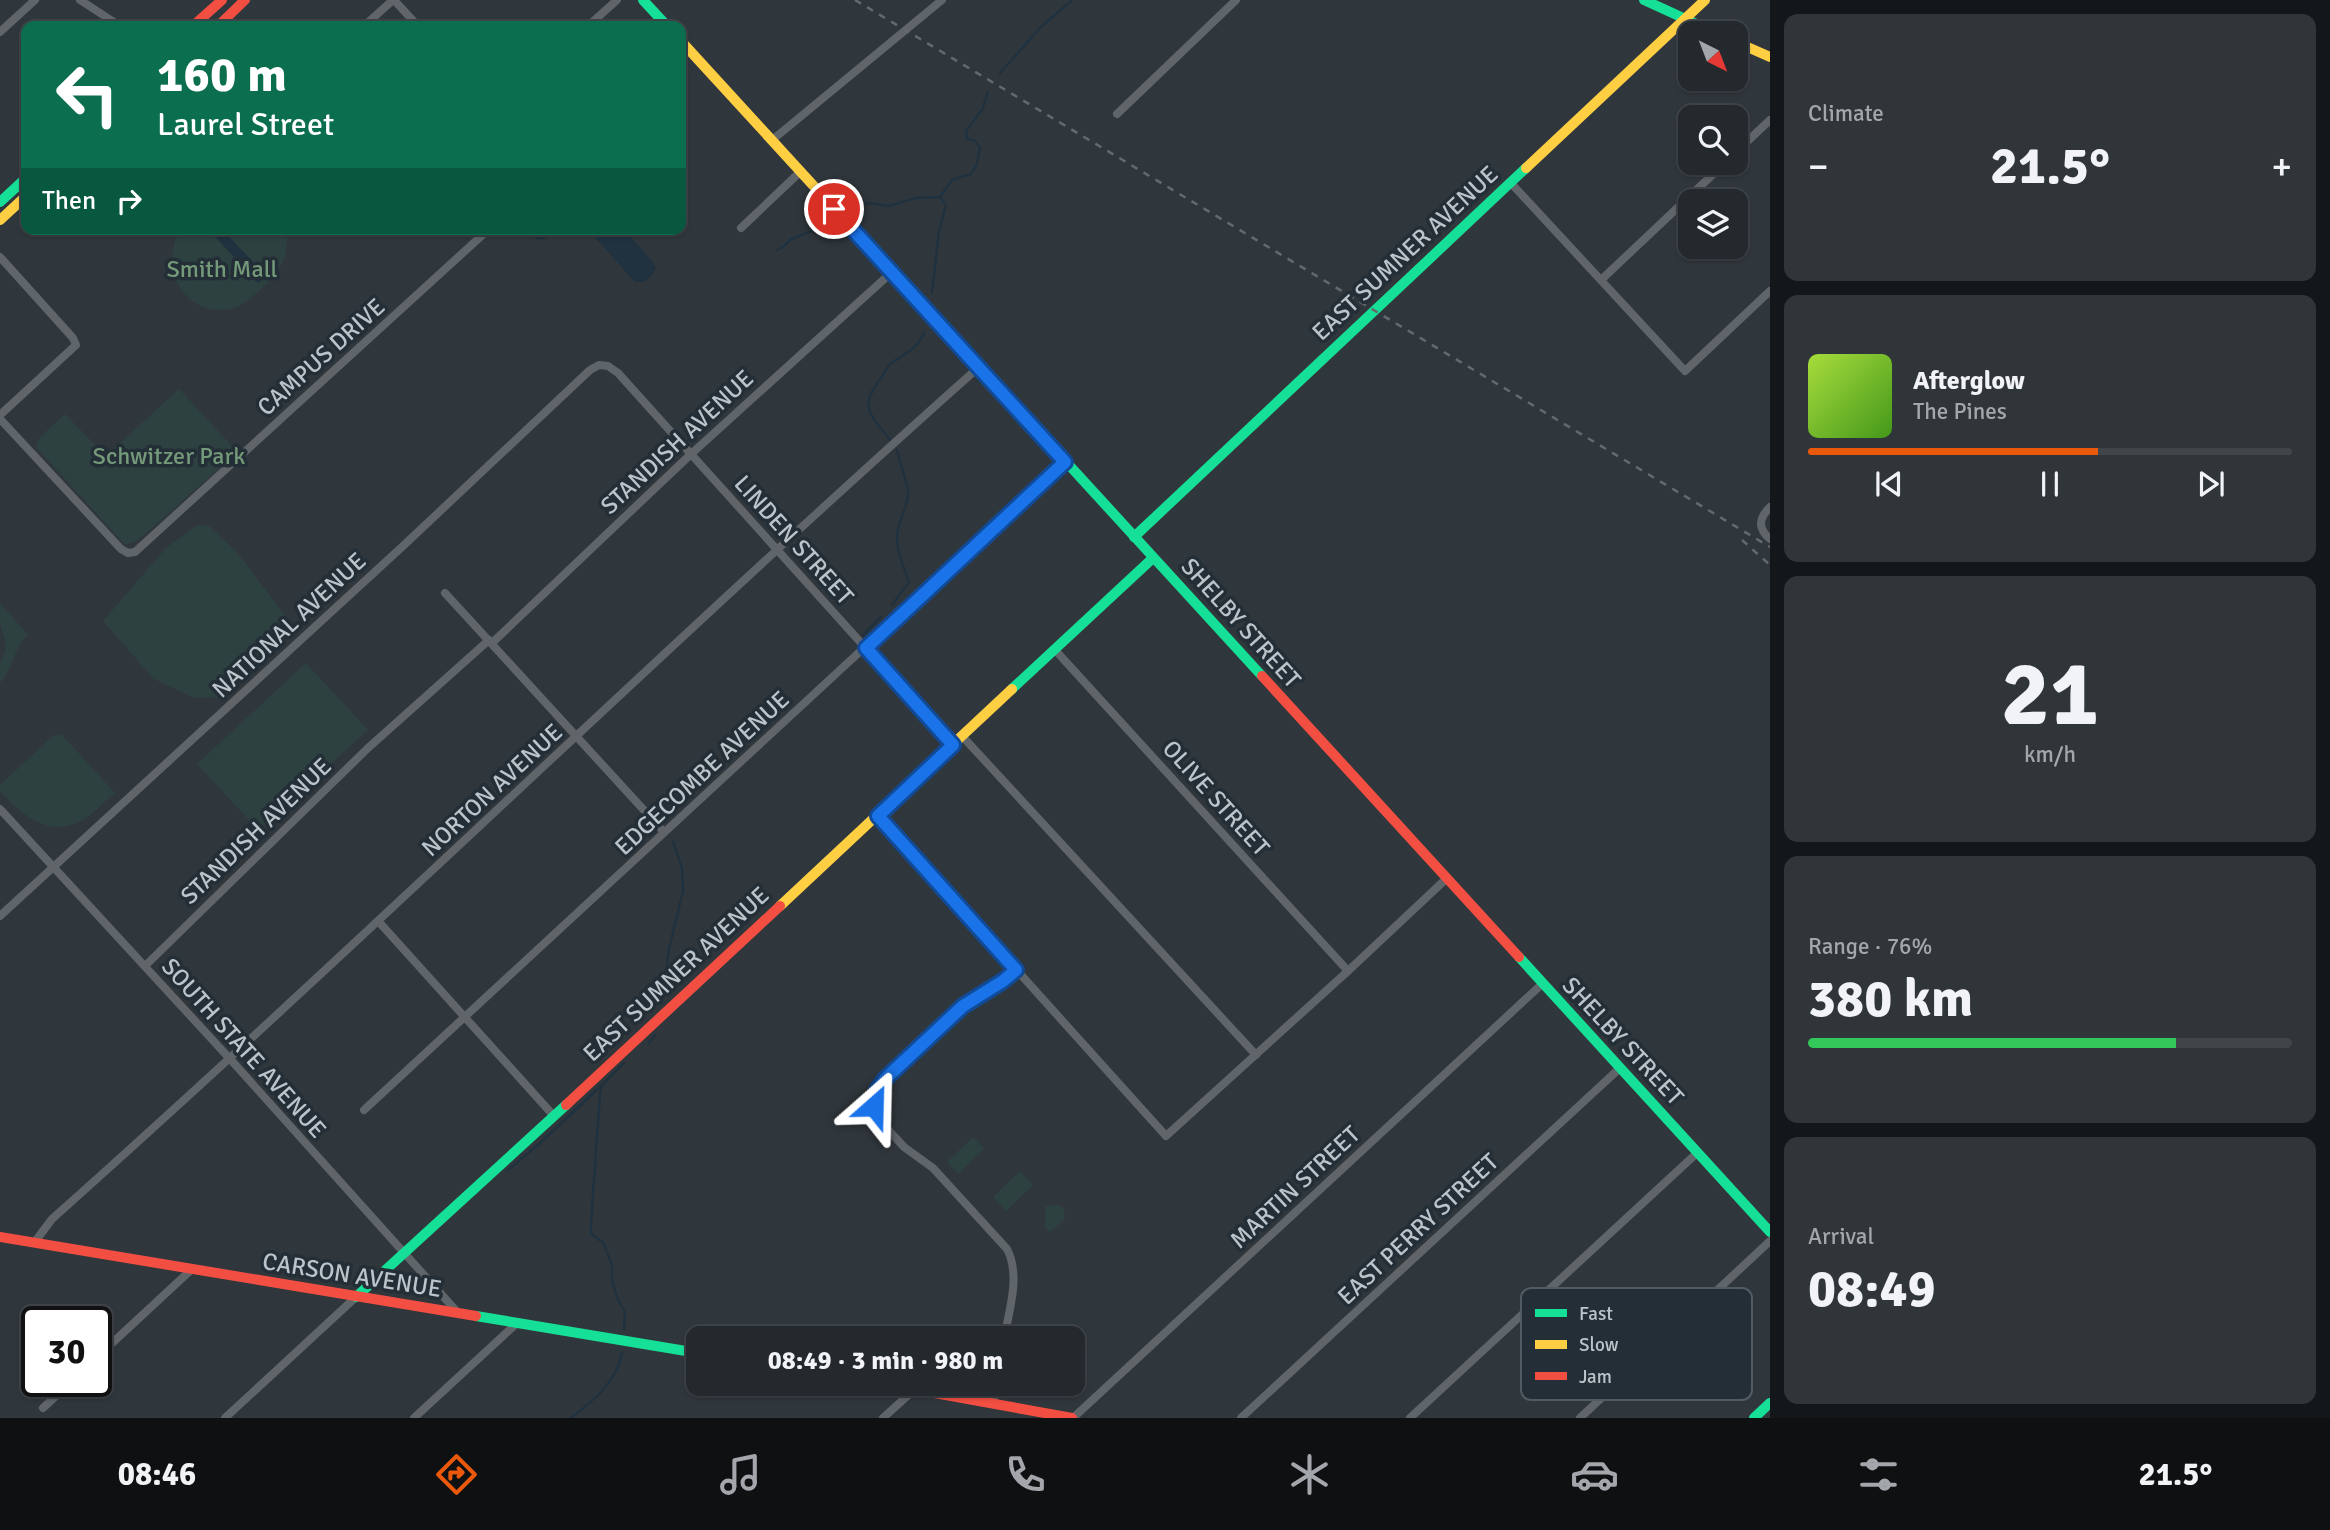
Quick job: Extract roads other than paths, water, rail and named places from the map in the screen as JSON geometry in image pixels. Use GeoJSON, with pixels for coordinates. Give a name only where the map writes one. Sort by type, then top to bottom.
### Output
{"type":"FeatureCollection","features":[{"type":"Feature","properties":{"kind":"main road"},"geometry":{"type":"LineString","coordinates":[[199,21],[222,0]]}},
{"type":"Feature","properties":{"kind":"main road"},"geometry":{"type":"LineString","coordinates":[[223,21],[244,0]]}},
{"type":"Feature","properties":{"kind":"main road"},"geometry":{"type":"LineString","coordinates":[[643,0],[662,21]]}},
{"type":"Feature","properties":{"kind":"main road"},"geometry":{"type":"LineString","coordinates":[[1644,0],[1689,21]]}},
{"type":"Feature","properties":{"kind":"main road","name":"EAST SUMNER AVENUE"},"geometry":{"type":"LineString","coordinates":[[1134,537],[1704,0]]}},
{"type":"Feature","properties":{"kind":"main road","name":"SHELBY STREET"},"geometry":{"type":"LineString","coordinates":[[686,47],[1770,1232]]}},
{"type":"Feature","properties":{"kind":"main road"},"geometry":{"type":"LineString","coordinates":[[1748,47],[1770,57]]}},
{"type":"Feature","properties":{"kind":"main road"},"geometry":{"type":"LineString","coordinates":[[0,202],[21,183]]}},
{"type":"Feature","properties":{"kind":"main road"},"geometry":{"type":"LineString","coordinates":[[0,220],[21,201]]}},
{"type":"Feature","properties":{"kind":"main road","name":"EAST SUMNER AVENUE"},"geometry":{"type":"LineString","coordinates":[[356,1297],[1056,651],[1153,558]]}},
{"type":"Feature","properties":{"kind":"main road","name":"CARSON AVENUE"},"geometry":{"type":"LineString","coordinates":[[0,1237],[686,1351]]}},
{"type":"Feature","properties":{"kind":"main road"},"geometry":{"type":"LineString","coordinates":[[957,1396],[1073,1418]]}},
{"type":"Feature","properties":{"kind":"main road"},"geometry":{"type":"LineString","coordinates":[[1754,1418],[1770,1403]]}},
{"type":"Feature","properties":{"kind":"street"},"geometry":{"type":"LineString","coordinates":[[0,32],[35,0]]}},
{"type":"Feature","properties":{"kind":"street"},"geometry":{"type":"LineString","coordinates":[[80,0],[112,21]]}},
{"type":"Feature","properties":{"kind":"street"},"geometry":{"type":"LineString","coordinates":[[370,21],[394,0],[413,21]]}},
{"type":"Feature","properties":{"kind":"street"},"geometry":{"type":"LineString","coordinates":[[594,21],[617,0]]}},
{"type":"Feature","properties":{"kind":"street"},"geometry":{"type":"LineString","coordinates":[[771,141],[942,0]]}},
{"type":"Feature","properties":{"kind":"street"},"geometry":{"type":"LineString","coordinates":[[1117,114],[1236,0]]}},
{"type":"Feature","properties":{"kind":"street"},"geometry":{"type":"LineString","coordinates":[[1748,141],[1770,120]]}},
{"type":"Feature","properties":{"kind":"street"},"geometry":{"type":"LineString","coordinates":[[741,228],[800,172]]}},
{"type":"Feature","properties":{"kind":"street"},"geometry":{"type":"LineString","coordinates":[[1601,280],[1712,175]]}},
{"type":"Feature","properties":{"kind":"street"},"geometry":{"type":"LineString","coordinates":[[1510,182],[1685,371],[1770,291]]}},
{"type":"Feature","properties":{"kind":"street","name":"CAMPUS DRIVE"},"geometry":{"type":"LineString","coordinates":[[0,417],[121,549],[128,553],[135,552],[482,235]]}},
{"type":"Feature","properties":{"kind":"street"},"geometry":{"type":"LineString","coordinates":[[0,257],[76,343],[73,349],[0,417]]}},
{"type":"Feature","properties":{"kind":"street","name":"STANDISH AVENUE"},"geometry":{"type":"LineString","coordinates":[[145,967],[368,748],[490,641],[892,272]]}},
{"type":"Feature","properties":{"kind":"street","name":"LINDEN STREET"},"geometry":{"type":"LineString","coordinates":[[604,364],[618,373],[953,745]]}},
{"type":"Feature","properties":{"kind":"street","name":"NATIONAL AVENUE"},"geometry":{"type":"LineString","coordinates":[[0,916],[403,546],[590,370],[604,364]]}},
{"type":"Feature","properties":{"kind":"street","name":"NORTON AVENUE"},"geometry":{"type":"LineString","coordinates":[[34,1242],[52,1219],[231,1060],[576,736],[979,367]]}},
{"type":"Feature","properties":{"kind":"street","name":"EDGECOMBE AVENUE"},"geometry":{"type":"LineString","coordinates":[[364,1111],[1065,462]]}},
{"type":"Feature","properties":{"kind":"street"},"geometry":{"type":"LineString","coordinates":[[1770,507],[1763,514],[1760,524],[1764,534],[1770,538]]}},
{"type":"Feature","properties":{"kind":"street"},"geometry":{"type":"LineString","coordinates":[[445,593],[664,832]]}},
{"type":"Feature","properties":{"kind":"street","name":"OLIVE STREET"},"geometry":{"type":"LineString","coordinates":[[1056,651],[1348,971]]}},
{"type":"Feature","properties":{"kind":"street"},"geometry":{"type":"LineString","coordinates":[[963,737],[1016,791],[1256,1055]]}},
{"type":"Feature","properties":{"kind":"street","name":"SOUTH STATE AVENUE"},"geometry":{"type":"LineString","coordinates":[[0,809],[231,1060],[459,1314]]}},
{"type":"Feature","properties":{"kind":"street"},"geometry":{"type":"LineString","coordinates":[[878,816],[1166,1136],[1446,879]]}},
{"type":"Feature","properties":{"kind":"street"},"geometry":{"type":"LineString","coordinates":[[379,922],[553,1115]]}},
{"type":"Feature","properties":{"kind":"street"},"geometry":{"type":"LineString","coordinates":[[1006,1326],[1014,1275],[1009,1252],[1003,1242],[933,1168],[904,1147],[882,1124],[875,1110],[877,1090],[885,1079],[963,1006],[1016,970]]}},
{"type":"Feature","properties":{"kind":"street","name":"MARTIN STREET"},"geometry":{"type":"LineString","coordinates":[[1073,1418],[1542,984]]}},
{"type":"Feature","properties":{"kind":"street","name":"EAST PERRY STREET"},"geometry":{"type":"LineString","coordinates":[[1241,1418],[1619,1068]]}},
{"type":"Feature","properties":{"kind":"street"},"geometry":{"type":"LineString","coordinates":[[1551,1288],[1698,1153]]}},
{"type":"Feature","properties":{"kind":"street"},"geometry":{"type":"LineString","coordinates":[[1720,1288],[1770,1241]]}},
{"type":"Feature","properties":{"kind":"street"},"geometry":{"type":"LineString","coordinates":[[112,1343],[192,1269]]}},
{"type":"Feature","properties":{"kind":"street","name":"EAST SUMNER AVENUE"},"geometry":{"type":"LineString","coordinates":[[225,1418],[356,1297]]}},
{"type":"Feature","properties":{"kind":"street"},"geometry":{"type":"LineString","coordinates":[[1410,1418],[1521,1316]]}},
{"type":"Feature","properties":{"kind":"street"},"geometry":{"type":"LineString","coordinates":[[414,1418],[516,1324]]}},
{"type":"Feature","properties":{"kind":"street"},"geometry":{"type":"LineString","coordinates":[[883,1418],[907,1396]]}},
{"type":"Feature","properties":{"kind":"street"},"geometry":{"type":"LineString","coordinates":[[993,1402],[994,1396]]}},
{"type":"Feature","properties":{"kind":"street"},"geometry":{"type":"LineString","coordinates":[[43,1408],[55,1397]]}},
{"type":"Feature","properties":{"kind":"street"},"geometry":{"type":"LineString","coordinates":[[1580,1418],[1599,1400]]}},
{"type":"Feature","properties":{"kind":"water"},"geometry":{"type":"Polygon","coordinates":[[[214,235],[228,235],[266,276],[258,283],[214,235]]]}},
{"type":"Feature","properties":{"kind":"water"},"geometry":{"type":"Polygon","coordinates":[[[533,235],[554,235],[541,240],[533,235]]]}},
{"type":"Feature","properties":{"kind":"water"},"geometry":{"type":"Polygon","coordinates":[[[593,235],[629,235],[656,268],[644,282],[635,282],[593,235]]]}},
{"type":"Feature","properties":{"kind":"waterway"},"geometry":{"type":"LineString","coordinates":[[1000,73],[1040,28],[1072,0]]}},
{"type":"Feature","properties":{"kind":"waterway"},"geometry":{"type":"LineString","coordinates":[[940,197],[952,180],[971,174],[977,164],[980,147],[974,140],[967,139],[966,131],[982,110],[988,92]]}},
{"type":"Feature","properties":{"kind":"waterway"},"geometry":{"type":"LineString","coordinates":[[848,208],[868,203],[889,206],[916,198],[940,197]]}},
{"type":"Feature","properties":{"kind":"waterway"},"geometry":{"type":"LineString","coordinates":[[932,293],[939,231],[946,205],[940,197]]}},
{"type":"Feature","properties":{"kind":"waterway"},"geometry":{"type":"LineString","coordinates":[[777,250],[791,239],[812,231],[827,220]]}},
{"type":"Feature","properties":{"kind":"waterway"},"geometry":{"type":"LineString","coordinates":[[890,440],[871,415],[871,394],[889,365],[915,346],[924,333]]}},
{"type":"Feature","properties":{"kind":"waterway"},"geometry":{"type":"LineString","coordinates":[[892,605],[909,582],[897,543],[908,492],[897,450]]}},
{"type":"Feature","properties":{"kind":"waterway"},"geometry":{"type":"LineString","coordinates":[[863,635],[881,617]]}},
{"type":"Feature","properties":{"kind":"waterway"},"geometry":{"type":"LineString","coordinates":[[662,1002],[669,949],[683,891],[682,868],[673,842]]}},
{"type":"Feature","properties":{"kind":"waterway"},"geometry":{"type":"LineString","coordinates":[[649,1043],[655,1035]]}},
{"type":"Feature","properties":{"kind":"waterway"},"geometry":{"type":"LineString","coordinates":[[624,1063],[602,1085],[600,1094],[591,1223],[591,1233],[604,1244],[612,1265],[612,1280],[617,1298],[625,1312],[624,1329]]}},
{"type":"Feature","properties":{"kind":"waterway"},"geometry":{"type":"LineString","coordinates":[[508,1170],[601,1086]]}},
{"type":"Feature","properties":{"kind":"waterway"},"geometry":{"type":"LineString","coordinates":[[571,1418],[609,1382],[622,1353]]}},
{"type":"Feature","properties":{"kind":"railway"},"geometry":{"type":"LineString","coordinates":[[855,0],[1770,547]]}},
{"type":"Feature","properties":{"kind":"railway"},"geometry":{"type":"LineString","coordinates":[[1742,540],[1770,565]]}},
{"type":"Feature","properties":{"kind":"park label","name":"Smith Mall"},"geometry":{"type":"Point","coordinates":[222,269]}},
{"type":"Feature","properties":{"kind":"park label","name":"Schwitzer Park"},"geometry":{"type":"Point","coordinates":[169,456]}}]}
